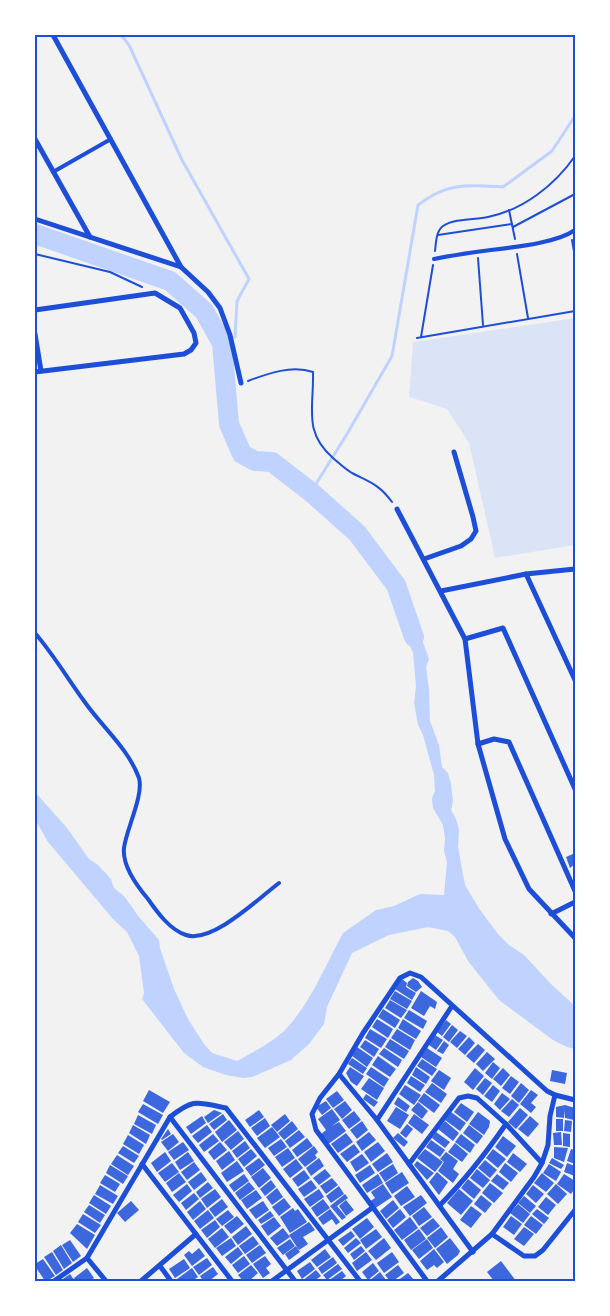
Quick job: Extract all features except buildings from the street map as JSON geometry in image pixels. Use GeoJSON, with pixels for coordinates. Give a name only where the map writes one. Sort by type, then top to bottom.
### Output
{"type":"FeatureCollection","features":[{"type":"Feature","properties":{"kind":"street"},"geometry":{"type":"LineString","coordinates":[[53,35],[181,267],[208,292],[220,308],[230,335],[241,383]]}},
{"type":"Feature","properties":{"kind":"street"},"geometry":{"type":"LineString","coordinates":[[35,139],[90,237]]}},
{"type":"Feature","properties":{"kind":"street"},"geometry":{"type":"LineString","coordinates":[[35,219],[181,267]]}},
{"type":"Feature","properties":{"kind":"street"},"geometry":{"type":"LineString","coordinates":[[35,310],[155,293],[180,308],[194,333],[196,343],[191,350],[184,354],[35,372]]}},
{"type":"Feature","properties":{"kind":"street"},"geometry":{"type":"LineString","coordinates":[[35,334],[41,371]]}},
{"type":"Feature","properties":{"kind":"street"},"geometry":{"type":"LineString","coordinates":[[424,559],[461,546],[471,539],[476,531],[474,517],[454,452]]}},
{"type":"Feature","properties":{"kind":"street"},"geometry":{"type":"LineString","coordinates":[[396,510],[424,559],[465,639],[478,744],[505,839],[529,889],[575,938]]}},
{"type":"Feature","properties":{"kind":"street"},"geometry":{"type":"LineString","coordinates":[[441,591],[526,574],[575,568]]}},
{"type":"Feature","properties":{"kind":"street"},"geometry":{"type":"LineString","coordinates":[[526,574],[575,680]]}},
{"type":"Feature","properties":{"kind":"street"},"geometry":{"type":"LineString","coordinates":[[465,639],[503,628],[575,789]]}},
{"type":"Feature","properties":{"kind":"street"},"geometry":{"type":"LineString","coordinates":[[478,744],[494,739],[509,742],[575,891]]}},
{"type":"Feature","properties":{"kind":"street"},"geometry":{"type":"LineString","coordinates":[[551,914],[575,902]]}},
{"type":"Feature","properties":{"kind":"street"},"geometry":{"type":"LineString","coordinates":[[427,1281],[316,1130],[312,1114],[320,1098],[339,1074],[363,1033],[400,978],[410,973],[422,977],[547,1091],[575,1100]]}},
{"type":"Feature","properties":{"kind":"street"},"geometry":{"type":"LineString","coordinates":[[377,1120],[452,1006]]}},
{"type":"Feature","properties":{"kind":"street"},"geometry":{"type":"LineString","coordinates":[[339,1074],[377,1120],[474,1252]]}},
{"type":"Feature","properties":{"kind":"street"},"geometry":{"type":"LineString","coordinates":[[438,1281],[474,1252],[492,1234],[542,1163],[548,1145],[550,1116],[555,1095]]}},
{"type":"Feature","properties":{"kind":"street"},"geometry":{"type":"LineString","coordinates":[[408,1164],[459,1098],[468,1096],[477,1098],[506,1124],[542,1163]]}},
{"type":"Feature","properties":{"kind":"street"},"geometry":{"type":"LineString","coordinates":[[54,1281],[87,1258],[170,1117],[189,1104],[197,1102],[226,1108],[360,1281]]}},
{"type":"Feature","properties":{"kind":"street"},"geometry":{"type":"LineString","coordinates":[[170,1117],[296,1281]]}},
{"type":"Feature","properties":{"kind":"street"},"geometry":{"type":"LineString","coordinates":[[440,1205],[459,1186],[506,1124]]}},
{"type":"Feature","properties":{"kind":"street"},"geometry":{"type":"LineString","coordinates":[[142,1164],[232,1281]]}},
{"type":"Feature","properties":{"kind":"street"},"geometry":{"type":"LineString","coordinates":[[272,1281],[372,1208]]}},
{"type":"Feature","properties":{"kind":"street"},"geometry":{"type":"LineString","coordinates":[[492,1234],[524,1256],[535,1256],[543,1250],[575,1210]]}},
{"type":"Feature","properties":{"kind":"street"},"geometry":{"type":"LineString","coordinates":[[141,1281],[196,1234]]}},
{"type":"Feature","properties":{"kind":"street"},"geometry":{"type":"LineString","coordinates":[[87,1258],[106,1281]]}},
{"type":"Feature","properties":{"kind":"street"},"geometry":{"type":"LineString","coordinates":[[160,1266],[171,1281]]}},
{"type":"Feature","properties":{"kind":"lane"},"geometry":{"type":"LineString","coordinates":[[53,172],[111,139]]}},
{"type":"Feature","properties":{"kind":"lane"},"geometry":{"type":"LineString","coordinates":[[434,259],[516,248],[575,230]]}},
{"type":"Feature","properties":{"kind":"lane"},"geometry":{"type":"LineString","coordinates":[[35,633],[85,703],[115,738],[132,764],[140,781],[138,797],[124,850],[126,862],[147,898],[172,928],[186,936],[201,936],[223,926],[279,883]]}},
{"type":"Feature","properties":{"kind":"path"},"geometry":{"type":"LineString","coordinates":[[528,318],[510,210],[549,186],[565,171],[575,156]]}},
{"type":"Feature","properties":{"kind":"path"},"geometry":{"type":"LineString","coordinates":[[513,228],[575,194]]}},
{"type":"Feature","properties":{"kind":"path"},"geometry":{"type":"LineString","coordinates":[[438,235],[512,224]]}},
{"type":"Feature","properties":{"kind":"path"},"geometry":{"type":"LineString","coordinates":[[570,233],[575,257]]}},
{"type":"Feature","properties":{"kind":"path"},"geometry":{"type":"LineString","coordinates":[[477,252],[483,325]]}},
{"type":"Feature","properties":{"kind":"path"},"geometry":{"type":"LineString","coordinates":[[35,254],[110,272],[155,293]]}},
{"type":"Feature","properties":{"kind":"path"},"geometry":{"type":"LineString","coordinates":[[417,338],[483,325],[575,311]]}},
{"type":"Feature","properties":{"kind":"path"},"geometry":{"type":"LineString","coordinates":[[241,383],[284,370],[305,369],[313,372],[313,428],[315,437],[327,452],[349,472],[363,477],[377,486],[388,497],[396,510]]}},
{"type":"Feature","properties":{"kind":"shaded area"},"geometry":{"type":"Polygon","coordinates":[[[575,318],[575,545],[495,558],[469,443],[447,409],[409,397],[413,342],[575,318]]]}},
{"type":"Feature","properties":{"kind":"water"},"geometry":{"type":"Polygon","coordinates":[[[411,609],[429,659],[426,667],[430,721],[439,745],[442,767],[448,773],[451,784],[453,801],[451,810],[459,830],[458,847],[465,885],[480,910],[498,934],[509,945],[524,955],[575,1006],[575,1049],[553,1040],[499,1000],[468,961],[455,937],[448,931],[428,927],[389,935],[352,953],[327,1007],[324,1024],[309,1044],[291,1060],[252,1077],[243,1078],[226,1075],[203,1067],[184,1053],[142,999],[144,993],[139,956],[127,932],[113,919],[48,842],[35,819],[35,792],[67,828],[89,859],[98,865],[111,879],[114,888],[124,896],[159,940],[174,989],[188,1019],[204,1044],[212,1053],[237,1061],[261,1048],[283,1032],[293,1021],[309,998],[343,933],[376,910],[394,906],[420,894],[444,895],[447,862],[444,851],[443,825],[433,808],[434,775],[423,735],[418,725],[414,703],[416,686],[413,653],[399,613],[411,609]]]}},
{"type":"Feature","properties":{"kind":"waterway"},"geometry":{"type":"LineString","coordinates":[[121,35],[129,45],[182,160],[249,279],[237,301],[235,337]]}},
{"type":"Feature","properties":{"kind":"waterway"},"geometry":{"type":"LineString","coordinates":[[311,492],[392,356],[418,205],[439,192],[449,189],[469,186],[503,187],[552,151],[575,116]]}},
{"type":"Feature","properties":{"kind":"waterway"},"geometry":{"type":"LineString","coordinates":[[35,234],[170,281],[204,311],[222,343],[229,424],[242,454],[255,461],[272,462],[311,492],[357,533],[396,585],[414,637]]}},
{"type":"Feature","properties":{"kind":"waterway"},"geometry":{"type":"LineString","coordinates":[[223,364],[229,354]]}}]}
